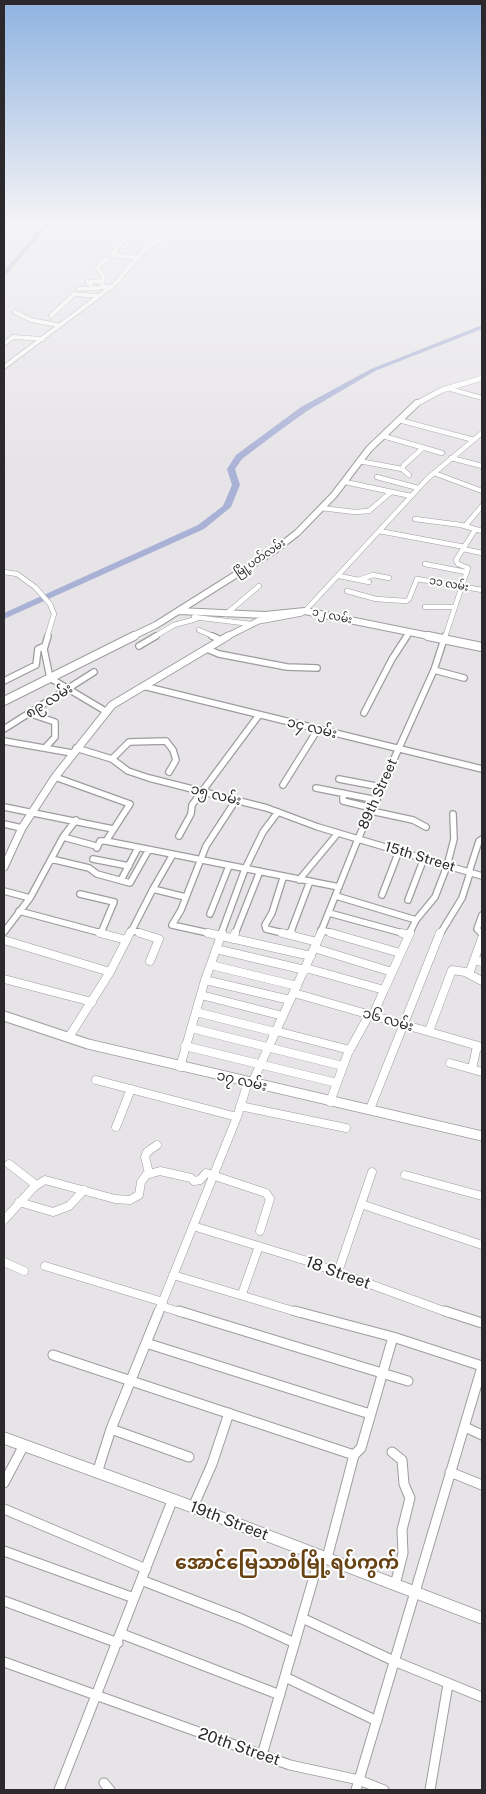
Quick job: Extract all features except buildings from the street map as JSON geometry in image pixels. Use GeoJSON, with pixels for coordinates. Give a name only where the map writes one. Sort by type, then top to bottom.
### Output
{"type":"FeatureCollection","features":[{"type":"Feature","properties":{"kind":"main road","name":"မြို့ပတ်လမ်း"},"geometry":{"type":"LineString","coordinates":[[4,701],[180,611],[275,550],[322,508],[345,482],[360,461],[421,400],[448,388],[482,378]]}},
{"type":"Feature","properties":{"kind":"main road","name":"၁၂ လမ်း"},"geometry":{"type":"LineString","coordinates":[[180,611],[194,616],[305,611],[482,647]]}},
{"type":"Feature","properties":{"kind":"street"},"geometry":{"type":"LineString","coordinates":[[51,316],[61,305]]}},
{"type":"Feature","properties":{"kind":"street"},"geometry":{"type":"LineString","coordinates":[[4,367],[43,339],[70,314],[84,305]]}},
{"type":"Feature","properties":{"kind":"street"},"geometry":{"type":"LineString","coordinates":[[56,311],[70,314]]}},
{"type":"Feature","properties":{"kind":"street"},"geometry":{"type":"LineString","coordinates":[[15,312],[29,319],[57,325]]}},
{"type":"Feature","properties":{"kind":"street"},"geometry":{"type":"LineString","coordinates":[[4,344],[13,337],[43,339]]}},
{"type":"Feature","properties":{"kind":"street"},"geometry":{"type":"LineString","coordinates":[[448,388],[482,398]]}},
{"type":"Feature","properties":{"kind":"street"},"geometry":{"type":"LineString","coordinates":[[399,420],[482,442]]}},
{"type":"Feature","properties":{"kind":"street"},"geometry":{"type":"LineString","coordinates":[[4,867],[22,828],[74,750],[119,699],[251,624],[305,611],[418,488],[482,433]]}},
{"type":"Feature","properties":{"kind":"street"},"geometry":{"type":"LineString","coordinates":[[383,436],[442,453]]}},
{"type":"Feature","properties":{"kind":"street"},"geometry":{"type":"LineString","coordinates":[[402,470],[404,465],[423,448]]}},
{"type":"Feature","properties":{"kind":"street"},"geometry":{"type":"LineString","coordinates":[[451,458],[482,466]]}},
{"type":"Feature","properties":{"kind":"street"},"geometry":{"type":"LineString","coordinates":[[360,461],[402,470],[409,475]]}},
{"type":"Feature","properties":{"kind":"street"},"geometry":{"type":"LineString","coordinates":[[434,473],[482,491]]}},
{"type":"Feature","properties":{"kind":"street"},"geometry":{"type":"LineString","coordinates":[[377,478],[418,488]]}},
{"type":"Feature","properties":{"kind":"street"},"geometry":{"type":"LineString","coordinates":[[345,482],[411,496]]}},
{"type":"Feature","properties":{"kind":"street"},"geometry":{"type":"LineString","coordinates":[[322,508],[355,512],[369,511],[391,492]]}},
{"type":"Feature","properties":{"kind":"street"},"geometry":{"type":"LineString","coordinates":[[464,526],[482,506]]}},
{"type":"Feature","properties":{"kind":"street"},"geometry":{"type":"LineString","coordinates":[[415,519],[464,526],[482,531]]}},
{"type":"Feature","properties":{"kind":"street"},"geometry":{"type":"LineString","coordinates":[[425,564],[466,572],[468,568],[456,562],[475,530]]}},
{"type":"Feature","properties":{"kind":"street"},"geometry":{"type":"LineString","coordinates":[[379,531],[482,553]]}},
{"type":"Feature","properties":{"kind":"street"},"geometry":{"type":"LineString","coordinates":[[4,572],[17,574],[40,589],[58,616],[46,653]]}},
{"type":"Feature","properties":{"kind":"street","name":"89th Street"},"geometry":{"type":"LineString","coordinates":[[97,1473],[130,1382],[250,1082],[261,1064],[316,945],[358,839],[434,670],[446,640],[460,586],[466,572]]}},
{"type":"Feature","properties":{"kind":"street"},"geometry":{"type":"LineString","coordinates":[[339,576],[369,582]]}},
{"type":"Feature","properties":{"kind":"street"},"geometry":{"type":"LineString","coordinates":[[358,580],[372,576],[390,578]]}},
{"type":"Feature","properties":{"kind":"street","name":"၁၁ လမ်း"},"geometry":{"type":"LineString","coordinates":[[347,591],[376,599],[406,601],[409,599],[417,578],[482,590]]}},
{"type":"Feature","properties":{"kind":"street"},"geometry":{"type":"LineString","coordinates":[[226,614],[259,586]]}},
{"type":"Feature","properties":{"kind":"street"},"geometry":{"type":"LineString","coordinates":[[48,599],[54,614],[45,646],[50,678],[106,712]]}},
{"type":"Feature","properties":{"kind":"street"},"geometry":{"type":"LineString","coordinates":[[425,607],[454,607]]}},
{"type":"Feature","properties":{"kind":"street"},"geometry":{"type":"LineString","coordinates":[[139,646],[174,624],[194,616],[251,624]]}},
{"type":"Feature","properties":{"kind":"street"},"geometry":{"type":"LineString","coordinates":[[199,630],[221,640]]}},
{"type":"Feature","properties":{"kind":"street"},"geometry":{"type":"LineString","coordinates":[[364,713],[392,659],[410,632]]}},
{"type":"Feature","properties":{"kind":"street"},"geometry":{"type":"LineString","coordinates":[[4,681],[36,665],[38,649],[45,646]]}},
{"type":"Feature","properties":{"kind":"street"},"geometry":{"type":"LineString","coordinates":[[207,649],[218,654],[287,668],[317,668]]}},
{"type":"Feature","properties":{"kind":"street"},"geometry":{"type":"LineString","coordinates":[[434,670],[464,678]]}},
{"type":"Feature","properties":{"kind":"street","name":"၈၉ လမ်း"},"geometry":{"type":"LineString","coordinates":[[4,729],[94,672]]}},
{"type":"Feature","properties":{"kind":"street","name":"၁၄ လမ်း"},"geometry":{"type":"LineString","coordinates":[[142,686],[482,769]]}},
{"type":"Feature","properties":{"kind":"street"},"geometry":{"type":"LineString","coordinates":[[28,713],[55,722],[55,737],[45,748]]}},
{"type":"Feature","properties":{"kind":"street"},"geometry":{"type":"LineString","coordinates":[[179,836],[191,814],[192,805],[260,715]]}},
{"type":"Feature","properties":{"kind":"street"},"geometry":{"type":"LineString","coordinates":[[283,785],[318,729]]}},
{"type":"Feature","properties":{"kind":"street","name":"၁၅ လမ်း"},"geometry":{"type":"LineString","coordinates":[[4,741],[45,748],[74,750],[112,759],[128,771],[278,812],[358,839]]}},
{"type":"Feature","properties":{"kind":"street"},"geometry":{"type":"LineString","coordinates":[[112,759],[129,742],[166,741],[173,750],[176,760],[169,772]]}},
{"type":"Feature","properties":{"kind":"street"},"geometry":{"type":"LineString","coordinates":[[55,778],[130,804],[106,841]]}},
{"type":"Feature","properties":{"kind":"street"},"geometry":{"type":"LineString","coordinates":[[339,778],[382,787]]}},
{"type":"Feature","properties":{"kind":"street"},"geometry":{"type":"LineString","coordinates":[[353,790],[358,782]]}},
{"type":"Feature","properties":{"kind":"street"},"geometry":{"type":"LineString","coordinates":[[316,788],[377,798]]}},
{"type":"Feature","properties":{"kind":"street"},"geometry":{"type":"LineString","coordinates":[[343,793],[344,791],[353,790],[377,798]]}},
{"type":"Feature","properties":{"kind":"street"},"geometry":{"type":"LineString","coordinates":[[343,793],[343,801],[413,820],[426,826]]}},
{"type":"Feature","properties":{"kind":"street"},"geometry":{"type":"LineString","coordinates":[[236,800],[206,846],[172,924],[311,956]]}},
{"type":"Feature","properties":{"kind":"street"},"geometry":{"type":"LineString","coordinates":[[4,807],[76,820],[113,829]]}},
{"type":"Feature","properties":{"kind":"street"},"geometry":{"type":"LineString","coordinates":[[180,1066],[205,980],[245,870],[263,832],[278,812]]}},
{"type":"Feature","properties":{"kind":"street"},"geometry":{"type":"LineString","coordinates":[[330,1102],[350,1050],[384,990],[416,920],[435,897],[447,866],[454,839],[453,814]]}},
{"type":"Feature","properties":{"kind":"street"},"geometry":{"type":"LineString","coordinates":[[4,932],[30,898],[63,837],[76,820]]}},
{"type":"Feature","properties":{"kind":"street"},"geometry":{"type":"LineString","coordinates":[[4,824],[22,828]]}},
{"type":"Feature","properties":{"kind":"street"},"geometry":{"type":"LineString","coordinates":[[299,880],[338,833]]}},
{"type":"Feature","properties":{"kind":"street"},"geometry":{"type":"LineString","coordinates":[[63,837],[97,847],[100,841],[106,841],[283,878],[339,887]]}},
{"type":"Feature","properties":{"kind":"street","name":"15th Street"},"geometry":{"type":"LineString","coordinates":[[358,839],[482,876]]}},
{"type":"Feature","properties":{"kind":"street"},"geometry":{"type":"LineString","coordinates":[[370,1109],[405,1024],[432,951],[442,929],[458,906],[479,841],[482,839]]}},
{"type":"Feature","properties":{"kind":"street"},"geometry":{"type":"LineString","coordinates":[[121,880],[138,848]]}},
{"type":"Feature","properties":{"kind":"street"},"geometry":{"type":"LineString","coordinates":[[51,859],[89,868],[97,874],[130,883],[148,851]]}},
{"type":"Feature","properties":{"kind":"street"},"geometry":{"type":"LineString","coordinates":[[382,895],[399,851]]}},
{"type":"Feature","properties":{"kind":"street"},"geometry":{"type":"LineString","coordinates":[[69,1037],[110,972],[172,856]]}},
{"type":"Feature","properties":{"kind":"street"},"geometry":{"type":"LineString","coordinates":[[408,900],[424,858]]}},
{"type":"Feature","properties":{"kind":"street"},"geometry":{"type":"LineString","coordinates":[[93,859],[129,866]]}},
{"type":"Feature","properties":{"kind":"street"},"geometry":{"type":"LineString","coordinates":[[210,914],[229,866]]}},
{"type":"Feature","properties":{"kind":"street"},"geometry":{"type":"LineString","coordinates":[[233,939],[260,872]]}},
{"type":"Feature","properties":{"kind":"street"},"geometry":{"type":"LineString","coordinates":[[283,878],[265,927],[268,930],[290,935],[392,972]]}},
{"type":"Feature","properties":{"kind":"street"},"geometry":{"type":"LineString","coordinates":[[290,935],[310,881]]}},
{"type":"Feature","properties":{"kind":"street"},"geometry":{"type":"LineString","coordinates":[[153,889],[185,897]]}},
{"type":"Feature","properties":{"kind":"street"},"geometry":{"type":"LineString","coordinates":[[4,891],[30,898]]}},
{"type":"Feature","properties":{"kind":"street"},"geometry":{"type":"LineString","coordinates":[[80,894],[114,902],[101,933]]}},
{"type":"Feature","properties":{"kind":"street"},"geometry":{"type":"LineString","coordinates":[[336,896],[416,920]]}},
{"type":"Feature","properties":{"kind":"street"},"geometry":{"type":"LineString","coordinates":[[19,911],[126,940]]}},
{"type":"Feature","properties":{"kind":"street"},"geometry":{"type":"LineString","coordinates":[[329,913],[409,936]]}},
{"type":"Feature","properties":{"kind":"street"},"geometry":{"type":"LineString","coordinates":[[469,974],[478,956],[482,936],[477,929],[482,918]]}},
{"type":"Feature","properties":{"kind":"street"},"geometry":{"type":"LineString","coordinates":[[131,930],[159,939],[150,961]]}},
{"type":"Feature","properties":{"kind":"street"},"geometry":{"type":"LineString","coordinates":[[321,930],[400,953]]}},
{"type":"Feature","properties":{"kind":"street"},"geometry":{"type":"LineString","coordinates":[[4,940],[110,972]]}},
{"type":"Feature","properties":{"kind":"street"},"geometry":{"type":"LineString","coordinates":[[216,949],[305,969],[384,990]]}},
{"type":"Feature","properties":{"kind":"street"},"geometry":{"type":"LineString","coordinates":[[478,956],[482,962]]}},
{"type":"Feature","properties":{"kind":"street","name":"၁၆ လမ်း"},"geometry":{"type":"LineString","coordinates":[[211,965],[296,989],[371,1015],[480,1046]]}},
{"type":"Feature","properties":{"kind":"street"},"geometry":{"type":"LineString","coordinates":[[429,1031],[452,970],[469,974],[482,981]]}},
{"type":"Feature","properties":{"kind":"street"},"geometry":{"type":"LineString","coordinates":[[4,979],[92,1002]]}},
{"type":"Feature","properties":{"kind":"street"},"geometry":{"type":"LineString","coordinates":[[205,980],[290,1000]]}},
{"type":"Feature","properties":{"kind":"street"},"geometry":{"type":"LineString","coordinates":[[201,996],[283,1016]]}},
{"type":"Feature","properties":{"kind":"street"},"geometry":{"type":"LineString","coordinates":[[196,1012],[350,1050]]}},
{"type":"Feature","properties":{"kind":"street","name":"၁၇ လမ်း"},"geometry":{"type":"LineString","coordinates":[[4,1016],[88,1044],[482,1136]]}},
{"type":"Feature","properties":{"kind":"street"},"geometry":{"type":"LineString","coordinates":[[191,1028],[343,1066]]}},
{"type":"Feature","properties":{"kind":"street"},"geometry":{"type":"LineString","coordinates":[[185,1046],[337,1083]]}},
{"type":"Feature","properties":{"kind":"street"},"geometry":{"type":"LineString","coordinates":[[472,1069],[480,1046]]}},
{"type":"Feature","properties":{"kind":"street"},"geometry":{"type":"LineString","coordinates":[[450,1063],[482,1072]]}},
{"type":"Feature","properties":{"kind":"street"},"geometry":{"type":"LineString","coordinates":[[96,1080],[237,1117]]}},
{"type":"Feature","properties":{"kind":"street"},"geometry":{"type":"LineString","coordinates":[[116,1127],[130,1089]]}},
{"type":"Feature","properties":{"kind":"street"},"geometry":{"type":"LineString","coordinates":[[240,1106],[346,1128]]}},
{"type":"Feature","properties":{"kind":"street"},"geometry":{"type":"LineString","coordinates":[[149,1173],[145,1157],[146,1152],[157,1145]]}},
{"type":"Feature","properties":{"kind":"street"},"geometry":{"type":"LineString","coordinates":[[9,1164],[36,1185]]}},
{"type":"Feature","properties":{"kind":"street"},"geometry":{"type":"LineString","coordinates":[[4,1220],[36,1185],[51,1180],[115,1200],[135,1199],[139,1195],[143,1178],[149,1173],[160,1171],[197,1181],[204,1173],[213,1175],[269,1196],[260,1231]]}},
{"type":"Feature","properties":{"kind":"street"},"geometry":{"type":"LineString","coordinates":[[338,1272],[372,1172]]}},
{"type":"Feature","properties":{"kind":"street"},"geometry":{"type":"LineString","coordinates":[[405,1175],[482,1196]]}},
{"type":"Feature","properties":{"kind":"street"},"geometry":{"type":"LineString","coordinates":[[19,1202],[53,1212],[69,1206],[84,1190]]}},
{"type":"Feature","properties":{"kind":"street"},"geometry":{"type":"LineString","coordinates":[[361,1204],[482,1245]]}},
{"type":"Feature","properties":{"kind":"street","name":"18 Street"},"geometry":{"type":"LineString","coordinates":[[193,1226],[338,1272],[413,1301],[482,1323]]}},
{"type":"Feature","properties":{"kind":"street"},"geometry":{"type":"LineString","coordinates":[[242,1294],[259,1246]]}},
{"type":"Feature","properties":{"kind":"street"},"geometry":{"type":"LineString","coordinates":[[4,1262],[24,1270]]}},
{"type":"Feature","properties":{"kind":"street"},"geometry":{"type":"LineString","coordinates":[[45,1266],[275,1342],[408,1381]]}},
{"type":"Feature","properties":{"kind":"street"},"geometry":{"type":"LineString","coordinates":[[173,1275],[318,1318],[393,1337],[482,1366],[357,1785]]}},
{"type":"Feature","properties":{"kind":"street"},"geometry":{"type":"LineString","coordinates":[[262,1755],[302,1618],[354,1455],[361,1448],[393,1337]]}},
{"type":"Feature","properties":{"kind":"street"},"geometry":{"type":"LineString","coordinates":[[146,1343],[370,1414]]}},
{"type":"Feature","properties":{"kind":"street"},"geometry":{"type":"LineString","coordinates":[[53,1355],[354,1455]]}},
{"type":"Feature","properties":{"kind":"street"},"geometry":{"type":"LineString","coordinates":[[193,1507],[212,1464],[229,1413]]}},
{"type":"Feature","properties":{"kind":"street"},"geometry":{"type":"LineString","coordinates":[[465,1427],[482,1434]]}},
{"type":"Feature","properties":{"kind":"street"},"geometry":{"type":"LineString","coordinates":[[112,1429],[190,1457]]}},
{"type":"Feature","properties":{"kind":"street","name":"19th Street"},"geometry":{"type":"LineString","coordinates":[[4,1438],[172,1501],[193,1507],[482,1618]]}},
{"type":"Feature","properties":{"kind":"street"},"geometry":{"type":"LineString","coordinates":[[4,1483],[24,1445]]}},
{"type":"Feature","properties":{"kind":"street"},"geometry":{"type":"LineString","coordinates":[[392,1452],[402,1460],[404,1484],[410,1498],[402,1530],[403,1553],[395,1585]]}},
{"type":"Feature","properties":{"kind":"street"},"geometry":{"type":"LineString","coordinates":[[450,1472],[482,1485]]}},
{"type":"Feature","properties":{"kind":"street"},"geometry":{"type":"LineString","coordinates":[[59,1790],[120,1639],[172,1501]]}},
{"type":"Feature","properties":{"kind":"street"},"geometry":{"type":"LineString","coordinates":[[4,1509],[146,1569]]}},
{"type":"Feature","properties":{"kind":"street"},"geometry":{"type":"LineString","coordinates":[[4,1550],[134,1598]]}},
{"type":"Feature","properties":{"kind":"street"},"geometry":{"type":"LineString","coordinates":[[141,1580],[242,1619],[295,1643]]}},
{"type":"Feature","properties":{"kind":"street"},"geometry":{"type":"LineString","coordinates":[[4,1601],[280,1695]]}},
{"type":"Feature","properties":{"kind":"street"},"geometry":{"type":"LineString","coordinates":[[302,1618],[394,1661],[482,1697]]}},
{"type":"Feature","properties":{"kind":"street","name":"20th Street"},"geometry":{"type":"LineString","coordinates":[[4,1662],[290,1765],[357,1785],[384,1790]]}},
{"type":"Feature","properties":{"kind":"street"},"geometry":{"type":"LineString","coordinates":[[285,1678],[377,1722]]}},
{"type":"Feature","properties":{"kind":"street"},"geometry":{"type":"LineString","coordinates":[[430,1790],[448,1684]]}},
{"type":"Feature","properties":{"kind":"waterway"},"geometry":{"type":"LineString","coordinates":[[4,616],[201,527],[227,507],[236,485],[231,469],[239,457],[304,409],[373,370],[482,327]]}},
{"type":"Feature","properties":{"kind":"district","name":"အောင်မြေသာစံမြို့ရပ်ကွက်"},"geometry":{"type":"Point","coordinates":[287,1563]}}]}
